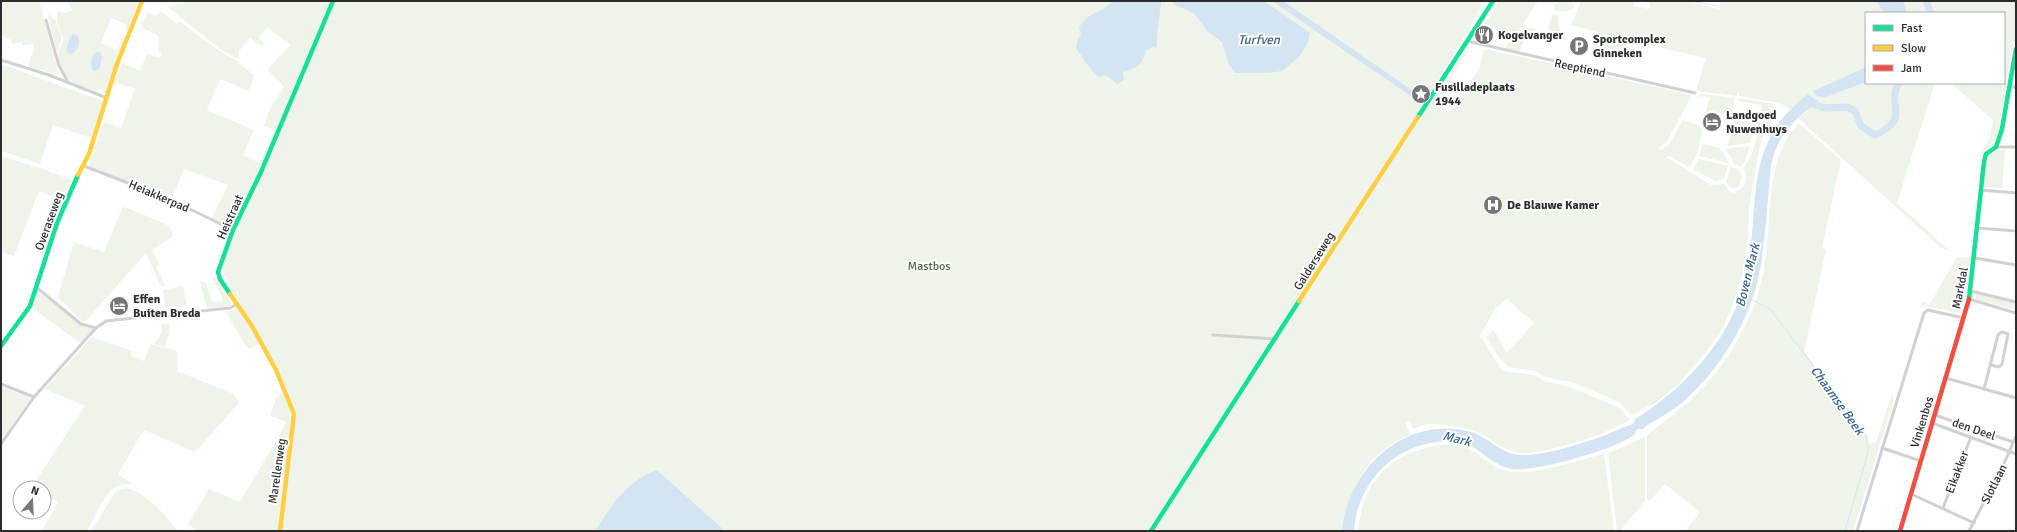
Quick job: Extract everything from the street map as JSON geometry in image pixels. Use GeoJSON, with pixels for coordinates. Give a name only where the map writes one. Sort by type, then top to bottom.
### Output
{"type":"FeatureCollection","features":[{"type":"Feature","properties":{"kind":"street","name":"Overaseweg"},"geometry":{"type":"LineString","coordinates":[[1,346],[30,306],[62,210],[84,166],[117,64],[142,1]]}},
{"type":"Feature","properties":{"kind":"street","name":"Heistraat"},"geometry":{"type":"LineString","coordinates":[[237,304],[218,276],[234,230],[261,172],[333,1]]}},
{"type":"Feature","properties":{"kind":"street","name":"Galderseweg"},"geometry":{"type":"LineString","coordinates":[[1151,531],[1277,339],[1493,1]]}},
{"type":"Feature","properties":{"kind":"street"},"geometry":{"type":"LineString","coordinates":[[46,20],[59,66],[68,82]]}},
{"type":"Feature","properties":{"kind":"street","name":"Reeptiend"},"geometry":{"type":"LineString","coordinates":[[1467,41],[1695,93]]}},
{"type":"Feature","properties":{"kind":"street","name":"Markdal"},"geometry":{"type":"LineString","coordinates":[[1857,531],[1924,313],[1928,310],[1964,318],[1971,291],[1980,190],[1986,154],[1996,147],[2002,129],[2016,49]]}},
{"type":"Feature","properties":{"kind":"street"},"geometry":{"type":"LineString","coordinates":[[1,60],[68,82],[107,98]]}},
{"type":"Feature","properties":{"kind":"street"},"geometry":{"type":"LineString","coordinates":[[2010,86],[2016,88]]}},
{"type":"Feature","properties":{"kind":"street"},"geometry":{"type":"LineString","coordinates":[[1996,147],[2016,147]]}},
{"type":"Feature","properties":{"kind":"street","name":"Heiakkerpad"},"geometry":{"type":"LineString","coordinates":[[84,166],[167,198],[234,230]]}},
{"type":"Feature","properties":{"kind":"street"},"geometry":{"type":"LineString","coordinates":[[1980,190],[2016,194]]}},
{"type":"Feature","properties":{"kind":"street"},"geometry":{"type":"LineString","coordinates":[[1977,228],[2016,231]]}},
{"type":"Feature","properties":{"kind":"street"},"geometry":{"type":"LineString","coordinates":[[1975,258],[2016,265]]}},
{"type":"Feature","properties":{"kind":"street"},"geometry":{"type":"LineString","coordinates":[[36,288],[81,324],[96,328]]}},
{"type":"Feature","properties":{"kind":"street"},"geometry":{"type":"LineString","coordinates":[[1971,291],[2016,302]]}},
{"type":"Feature","properties":{"kind":"street"},"geometry":{"type":"LineString","coordinates":[[1969,300],[2016,313]]}},
{"type":"Feature","properties":{"kind":"street"},"geometry":{"type":"LineString","coordinates":[[1,444],[34,397],[96,328],[112,319],[230,308],[237,304]]}},
{"type":"Feature","properties":{"kind":"street","name":"Marellenweg"},"geometry":{"type":"LineString","coordinates":[[237,304],[252,326],[283,387],[294,414],[280,531]]}},
{"type":"Feature","properties":{"kind":"street","name":"Vinkenbos"},"geometry":{"type":"LineString","coordinates":[[1900,531],[1964,318]]}},
{"type":"Feature","properties":{"kind":"street"},"geometry":{"type":"LineString","coordinates":[[1984,389],[1992,365],[1998,335],[2002,332],[2008,334],[2002,364],[1999,367],[1992,365]]}},
{"type":"Feature","properties":{"kind":"street"},"geometry":{"type":"LineString","coordinates":[[1213,335],[1277,339]]}},
{"type":"Feature","properties":{"kind":"street"},"geometry":{"type":"LineString","coordinates":[[1946,378],[2016,398]]}},
{"type":"Feature","properties":{"kind":"street"},"geometry":{"type":"LineString","coordinates":[[1,384],[34,397]]}},
{"type":"Feature","properties":{"kind":"street","name":"den Deel"},"geometry":{"type":"LineString","coordinates":[[1935,415],[2014,442]]}},
{"type":"Feature","properties":{"kind":"street","name":"den Deel"},"geometry":{"type":"LineString","coordinates":[[1932,423],[2010,450],[2016,454]]}},
{"type":"Feature","properties":{"kind":"street","name":"Slotlaan"},"geometry":{"type":"LineString","coordinates":[[1969,531],[2016,436]]}},
{"type":"Feature","properties":{"kind":"street","name":"Eikakker"},"geometry":{"type":"LineString","coordinates":[[1943,508],[1971,437]]}},
{"type":"Feature","properties":{"kind":"street"},"geometry":{"type":"LineString","coordinates":[[1882,448],[1921,460]]}},
{"type":"Feature","properties":{"kind":"street"},"geometry":{"type":"LineString","coordinates":[[1911,494],[1974,522]]}},
{"type":"Feature","properties":{"kind":"green space"},"geometry":{"type":"Polygon","coordinates":[[[1,1],[39,1],[59,75],[28,66],[34,49],[33,44],[23,45],[22,42],[12,44],[11,40],[1,36],[1,1]]]}},
{"type":"Feature","properties":{"kind":"green space"},"geometry":{"type":"Polygon","coordinates":[[[67,1],[138,1],[128,31],[125,30],[127,25],[111,18],[101,43],[117,50],[123,35],[126,36],[106,93],[102,93],[103,90],[99,88],[97,92],[71,81],[66,77],[59,64],[58,56],[63,38],[57,23],[57,12],[61,11],[62,14],[72,10],[67,1]]]}},
{"type":"Feature","properties":{"kind":"green space","name":"Mastbos"},"geometry":{"type":"Polygon","coordinates":[[[191,1],[1486,1],[1425,101],[1429,104],[1466,50],[1466,54],[1436,102],[1436,104],[1451,111],[1480,67],[1483,52],[1486,49],[1692,95],[1667,141],[1658,149],[1662,150],[1670,143],[1683,120],[1699,126],[1702,130],[1697,155],[1689,167],[1670,156],[1666,157],[1711,185],[1724,184],[1730,192],[1734,193],[1741,189],[1746,180],[1743,169],[1754,146],[1760,121],[1761,105],[1738,101],[1739,98],[1774,104],[1772,110],[1776,113],[1762,138],[1758,154],[1749,207],[1748,239],[1742,276],[1732,306],[1724,325],[1709,348],[1677,386],[1657,402],[1631,415],[1619,402],[1572,382],[1546,377],[1534,371],[1509,367],[1500,359],[1486,337],[1494,330],[1507,353],[1534,323],[1507,299],[1495,309],[1480,336],[1502,371],[1535,375],[1543,381],[1570,387],[1620,408],[1630,420],[1581,441],[1529,453],[1520,453],[1507,449],[1479,433],[1468,429],[1448,425],[1431,424],[1413,429],[1409,421],[1405,422],[1411,435],[1396,441],[1384,450],[1372,461],[1363,473],[1355,486],[1349,501],[1342,531],[198,531],[188,524],[209,489],[240,502],[287,422],[270,416],[276,398],[286,387],[227,283],[229,283],[226,276],[223,276],[223,266],[237,228],[211,219],[228,185],[184,169],[172,199],[88,167],[104,122],[121,128],[135,89],[115,82],[122,63],[140,71],[147,54],[159,58],[162,54],[159,52],[159,36],[141,27],[147,12],[157,16],[161,11],[177,24],[179,21],[215,48],[238,61],[238,63],[254,75],[249,91],[220,79],[207,110],[254,130],[243,155],[260,163],[275,130],[264,126],[270,109],[284,87],[267,69],[291,45],[267,27],[259,38],[264,44],[262,46],[250,38],[239,51],[239,59],[221,50],[168,7],[191,1]]]}},
{"type":"Feature","properties":{"kind":"green space"},"geometry":{"type":"Polygon","coordinates":[[[1499,1],[1538,1],[1513,40],[1514,41],[1523,28],[1535,28],[1534,38],[1526,35],[1519,52],[1505,49],[1510,39],[1485,23],[1499,1]]]}},
{"type":"Feature","properties":{"kind":"green space"},"geometry":{"type":"Polygon","coordinates":[[[1560,1],[1569,1],[1575,5],[1573,9],[1564,12],[1555,10],[1554,6],[1560,1]]]}},
{"type":"Feature","properties":{"kind":"green space"},"geometry":{"type":"Polygon","coordinates":[[[1581,1],[1634,1],[1634,6],[1649,9],[1650,1],[1685,1],[1720,9],[1720,1],[1876,1],[1883,12],[1865,12],[1865,67],[1813,91],[1824,98],[1865,82],[1865,84],[1935,84],[1897,203],[1951,252],[1940,247],[1798,118],[1819,102],[1808,94],[1790,109],[1779,103],[1739,96],[1739,93],[1737,93],[1737,96],[1696,91],[1706,58],[1624,39],[1621,54],[1593,49],[1597,32],[1571,25],[1581,1]]]}},
{"type":"Feature","properties":{"kind":"green space"},"geometry":{"type":"Polygon","coordinates":[[[1903,1],[2016,1],[2016,41],[2012,47],[1998,132],[1981,159],[1983,150],[1990,138],[1993,120],[1952,84],[2005,84],[2005,12],[1907,12],[1903,1]]]}},
{"type":"Feature","properties":{"kind":"green space"},"geometry":{"type":"Polygon","coordinates":[[[47,13],[55,20],[62,37],[57,52],[47,13]]]}},
{"type":"Feature","properties":{"kind":"green space"},"geometry":{"type":"Polygon","coordinates":[[[1553,14],[1559,17],[1560,36],[1565,36],[1564,40],[1552,35],[1548,27],[1553,14]]]}},
{"type":"Feature","properties":{"kind":"green space"},"geometry":{"type":"Polygon","coordinates":[[[3,65],[103,101],[92,138],[53,125],[40,164],[1,151],[1,72],[3,65]]]}},
{"type":"Feature","properties":{"kind":"green space"},"geometry":{"type":"Polygon","coordinates":[[[1702,94],[1735,98],[1732,110],[1734,111],[1733,117],[1709,110],[1707,115],[1705,114],[1710,97],[1696,96],[1702,94]]]}},
{"type":"Feature","properties":{"kind":"green space"},"geometry":{"type":"Polygon","coordinates":[[[1737,117],[1754,121],[1755,126],[1750,143],[1727,146],[1737,117]]]}},
{"type":"Feature","properties":{"kind":"green space"},"geometry":{"type":"Polygon","coordinates":[[[1799,123],[1841,160],[1822,248],[1826,250],[1804,352],[1864,429],[1869,444],[1876,442],[1892,394],[1894,400],[1853,531],[1686,531],[1700,512],[1665,484],[1650,501],[1647,500],[1647,435],[1685,405],[1711,378],[1723,363],[1743,331],[1751,314],[1762,279],[1768,239],[1771,197],[1779,157],[1787,139],[1799,123]]]}},
{"type":"Feature","properties":{"kind":"green space"},"geometry":{"type":"Polygon","coordinates":[[[1703,144],[1720,148],[1729,163],[1699,156],[1703,144]]]}},
{"type":"Feature","properties":{"kind":"green space"},"geometry":{"type":"Polygon","coordinates":[[[1750,146],[1741,167],[1732,163],[1733,160],[1725,149],[1750,146]]]}},
{"type":"Feature","properties":{"kind":"green space"},"geometry":{"type":"Polygon","coordinates":[[[2005,150],[2002,188],[1983,187],[1988,155],[1991,152],[2005,150]]]}},
{"type":"Feature","properties":{"kind":"green space"},"geometry":{"type":"Polygon","coordinates":[[[1,156],[46,170],[71,180],[63,200],[39,191],[14,256],[1,252],[1,156]]]}},
{"type":"Feature","properties":{"kind":"green space"},"geometry":{"type":"Polygon","coordinates":[[[1699,159],[1728,166],[1724,178],[1717,182],[1693,169],[1699,159]]]}},
{"type":"Feature","properties":{"kind":"green space"},"geometry":{"type":"Polygon","coordinates":[[[1731,167],[1738,169],[1742,176],[1739,186],[1734,189],[1726,182],[1731,167]]]}},
{"type":"Feature","properties":{"kind":"green space"},"geometry":{"type":"Polygon","coordinates":[[[123,206],[170,226],[173,236],[152,250],[159,264],[156,266],[165,286],[161,287],[146,253],[84,323],[58,297],[74,242],[104,252],[123,206]]]}},
{"type":"Feature","properties":{"kind":"green space"},"geometry":{"type":"Polygon","coordinates":[[[1957,257],[1971,258],[1970,279],[1961,313],[1925,306],[1920,307],[1923,301],[1929,305],[1957,257]]]}},
{"type":"Feature","properties":{"kind":"green space"},"geometry":{"type":"Polygon","coordinates":[[[212,277],[218,277],[232,302],[230,306],[207,308],[200,282],[205,282],[213,302],[222,301],[222,297],[212,277]]]}},
{"type":"Feature","properties":{"kind":"green space"},"geometry":{"type":"Polygon","coordinates":[[[183,286],[187,305],[165,307],[163,290],[183,286]]]}},
{"type":"Feature","properties":{"kind":"green space"},"geometry":{"type":"Polygon","coordinates":[[[37,291],[84,327],[94,329],[80,343],[31,307],[37,291]]]}},
{"type":"Feature","properties":{"kind":"green space"},"geometry":{"type":"Polygon","coordinates":[[[1977,294],[2016,303],[2016,310],[1976,299],[1975,296],[1977,294]]]}},
{"type":"Feature","properties":{"kind":"green space"},"geometry":{"type":"Polygon","coordinates":[[[239,309],[260,343],[250,349],[245,345],[226,312],[239,309]]]}},
{"type":"Feature","properties":{"kind":"green space"},"geometry":{"type":"Polygon","coordinates":[[[169,323],[169,333],[165,347],[154,344],[162,332],[161,324],[169,323]]]}},
{"type":"Feature","properties":{"kind":"green space"},"geometry":{"type":"Polygon","coordinates":[[[92,337],[132,351],[131,356],[144,361],[151,344],[177,351],[177,371],[234,394],[239,403],[195,452],[144,430],[118,474],[133,485],[124,484],[117,486],[110,492],[99,507],[87,531],[42,531],[48,520],[52,520],[52,513],[58,502],[52,499],[52,480],[36,480],[85,406],[45,389],[92,337]]]}},
{"type":"Feature","properties":{"kind":"green space"},"geometry":{"type":"Polygon","coordinates":[[[1,387],[31,398],[1,440],[1,387]]]}},
{"type":"Feature","properties":{"kind":"green space"},"geometry":{"type":"Polygon","coordinates":[[[1645,437],[1645,501],[1620,531],[1617,531],[1608,453],[1645,437]]]}},
{"type":"Feature","properties":{"kind":"green space"},"geometry":{"type":"Polygon","coordinates":[[[1439,445],[1461,446],[1501,469],[1517,472],[1542,470],[1604,454],[1614,531],[1358,531],[1361,513],[1366,497],[1382,472],[1406,455],[1439,445]]]}},
{"type":"Feature","properties":{"kind":"green space"},"geometry":{"type":"Polygon","coordinates":[[[126,488],[141,495],[155,505],[178,531],[91,531],[114,494],[119,490],[126,488]]]}},
{"type":"Feature","properties":{"kind":"water"},"geometry":{"type":"Polygon","coordinates":[[[1114,1],[1161,1],[1157,48],[1153,47],[1146,50],[1141,63],[1136,67],[1123,72],[1124,80],[1117,84],[1106,75],[1099,77],[1095,74],[1076,48],[1078,38],[1081,35],[1079,28],[1083,22],[1091,15],[1105,8],[1114,1]]]}},
{"type":"Feature","properties":{"kind":"water","name":"Turfven"},"geometry":{"type":"Polygon","coordinates":[[[1171,1],[1264,1],[1310,33],[1308,42],[1300,56],[1282,71],[1269,73],[1235,73],[1229,65],[1222,42],[1207,31],[1194,13],[1177,6],[1171,1]]]}},
{"type":"Feature","properties":{"kind":"water"},"geometry":{"type":"Polygon","coordinates":[[[1272,1],[1283,1],[1419,95],[1415,99],[1272,1]]]}},
{"type":"Feature","properties":{"kind":"water"},"geometry":{"type":"Polygon","coordinates":[[[1876,1],[1903,1],[1907,12],[1883,12],[1876,1]]]}},
{"type":"Feature","properties":{"kind":"water"},"geometry":{"type":"Polygon","coordinates":[[[73,34],[78,36],[79,44],[77,49],[70,54],[66,51],[70,37],[73,34]]]}},
{"type":"Feature","properties":{"kind":"water"},"geometry":{"type":"Polygon","coordinates":[[[96,52],[100,52],[102,57],[100,68],[95,71],[92,68],[91,63],[96,52]]]}},
{"type":"Feature","properties":{"kind":"water"},"geometry":{"type":"Polygon","coordinates":[[[1865,67],[1865,82],[1824,98],[1817,96],[1813,91],[1865,67]]]}},
{"type":"Feature","properties":{"kind":"water"},"geometry":{"type":"Polygon","coordinates":[[[1808,94],[1819,102],[1802,114],[1782,137],[1777,146],[1771,166],[1765,234],[1759,275],[1748,310],[1731,344],[1721,359],[1710,374],[1684,401],[1641,430],[1640,428],[1635,431],[1636,433],[1627,439],[1613,446],[1577,458],[1539,467],[1512,469],[1505,467],[1492,461],[1475,448],[1459,441],[1444,441],[1421,445],[1406,451],[1392,460],[1380,471],[1362,498],[1354,531],[1342,531],[1346,508],[1355,486],[1368,467],[1384,451],[1403,439],[1425,431],[1447,429],[1471,432],[1504,450],[1519,455],[1547,452],[1585,442],[1631,425],[1635,422],[1634,420],[1672,392],[1705,359],[1730,320],[1739,299],[1746,276],[1758,177],[1763,155],[1772,134],[1786,114],[1808,94]]]}},
{"type":"Feature","properties":{"kind":"water"},"geometry":{"type":"Polygon","coordinates":[[[658,470],[725,531],[595,531],[607,512],[629,486],[648,474],[658,470]]]}},
{"type":"Feature","properties":{"kind":"waterway"},"geometry":{"type":"LineString","coordinates":[[1691,1],[1717,6]]}},
{"type":"Feature","properties":{"kind":"waterway"},"geometry":{"type":"LineString","coordinates":[[1926,1],[1931,12]]}},
{"type":"Feature","properties":{"kind":"waterway"},"geometry":{"type":"LineString","coordinates":[[1808,102],[1824,108],[1847,107],[1855,111],[1861,126],[1875,135],[1886,129],[1893,123],[1896,117],[1895,98],[1899,84]]}},
{"type":"Feature","properties":{"kind":"waterway","name":"Chaamse Beek"},"geometry":{"type":"LineString","coordinates":[[1751,299],[1770,309],[1866,434],[1868,452],[1845,531]]}},
{"type":"Feature","properties":{"kind":"traffic: fast"},"geometry":{"type":"LineString","coordinates":[[230,294],[220,279],[218,272],[233,230],[261,172],[333,1]]}},
{"type":"Feature","properties":{"kind":"traffic: fast"},"geometry":{"type":"LineString","coordinates":[[1418,117],[1493,1]]}},
{"type":"Feature","properties":{"kind":"traffic: fast"},"geometry":{"type":"LineString","coordinates":[[1969,299],[1984,162],[1986,154],[1996,147],[2002,129],[2016,49]]}},
{"type":"Feature","properties":{"kind":"traffic: fast"},"geometry":{"type":"LineString","coordinates":[[1,346],[30,306],[57,223],[78,175]]}},
{"type":"Feature","properties":{"kind":"traffic: fast"},"geometry":{"type":"LineString","coordinates":[[1151,531],[1299,301]]}},
{"type":"Feature","properties":{"kind":"traffic: slow"},"geometry":{"type":"LineString","coordinates":[[78,175],[89,154],[117,64],[142,1]]}},
{"type":"Feature","properties":{"kind":"traffic: slow"},"geometry":{"type":"LineString","coordinates":[[1299,301],[1418,117]]}},
{"type":"Feature","properties":{"kind":"traffic: slow"},"geometry":{"type":"LineString","coordinates":[[230,294],[252,326],[276,370],[294,414],[280,531]]}},
{"type":"Feature","properties":{"kind":"traffic: jam"},"geometry":{"type":"LineString","coordinates":[[1900,531],[1969,299]]}},
{"type":"Feature","properties":{"kind":"place","name":"Kogelvanger"},"geometry":{"type":"Point","coordinates":[1484,35]}},
{"type":"Feature","properties":{"kind":"place","name":"Sportcomplex Ginneken"},"geometry":{"type":"Point","coordinates":[1579,46]}},
{"type":"Feature","properties":{"kind":"place","name":"Fusilladeplaats 1944"},"geometry":{"type":"Point","coordinates":[1421,94]}},
{"type":"Feature","properties":{"kind":"place","name":"Landgoed Nuwenhuys"},"geometry":{"type":"Point","coordinates":[1712,122]}},
{"type":"Feature","properties":{"kind":"place","name":"De Blauwe Kamer"},"geometry":{"type":"Point","coordinates":[1493,205]}},
{"type":"Feature","properties":{"kind":"place","name":"Effen Buiten Breda"},"geometry":{"type":"Point","coordinates":[119,306]}},
{"type":"Feature","properties":{"kind":"water label","name":"Boven Mark"},"geometry":{"type":"Point","coordinates":[1747,275]}},
{"type":"Feature","properties":{"kind":"water label","name":"Mark"},"geometry":{"type":"Point","coordinates":[1457,438]}}]}
